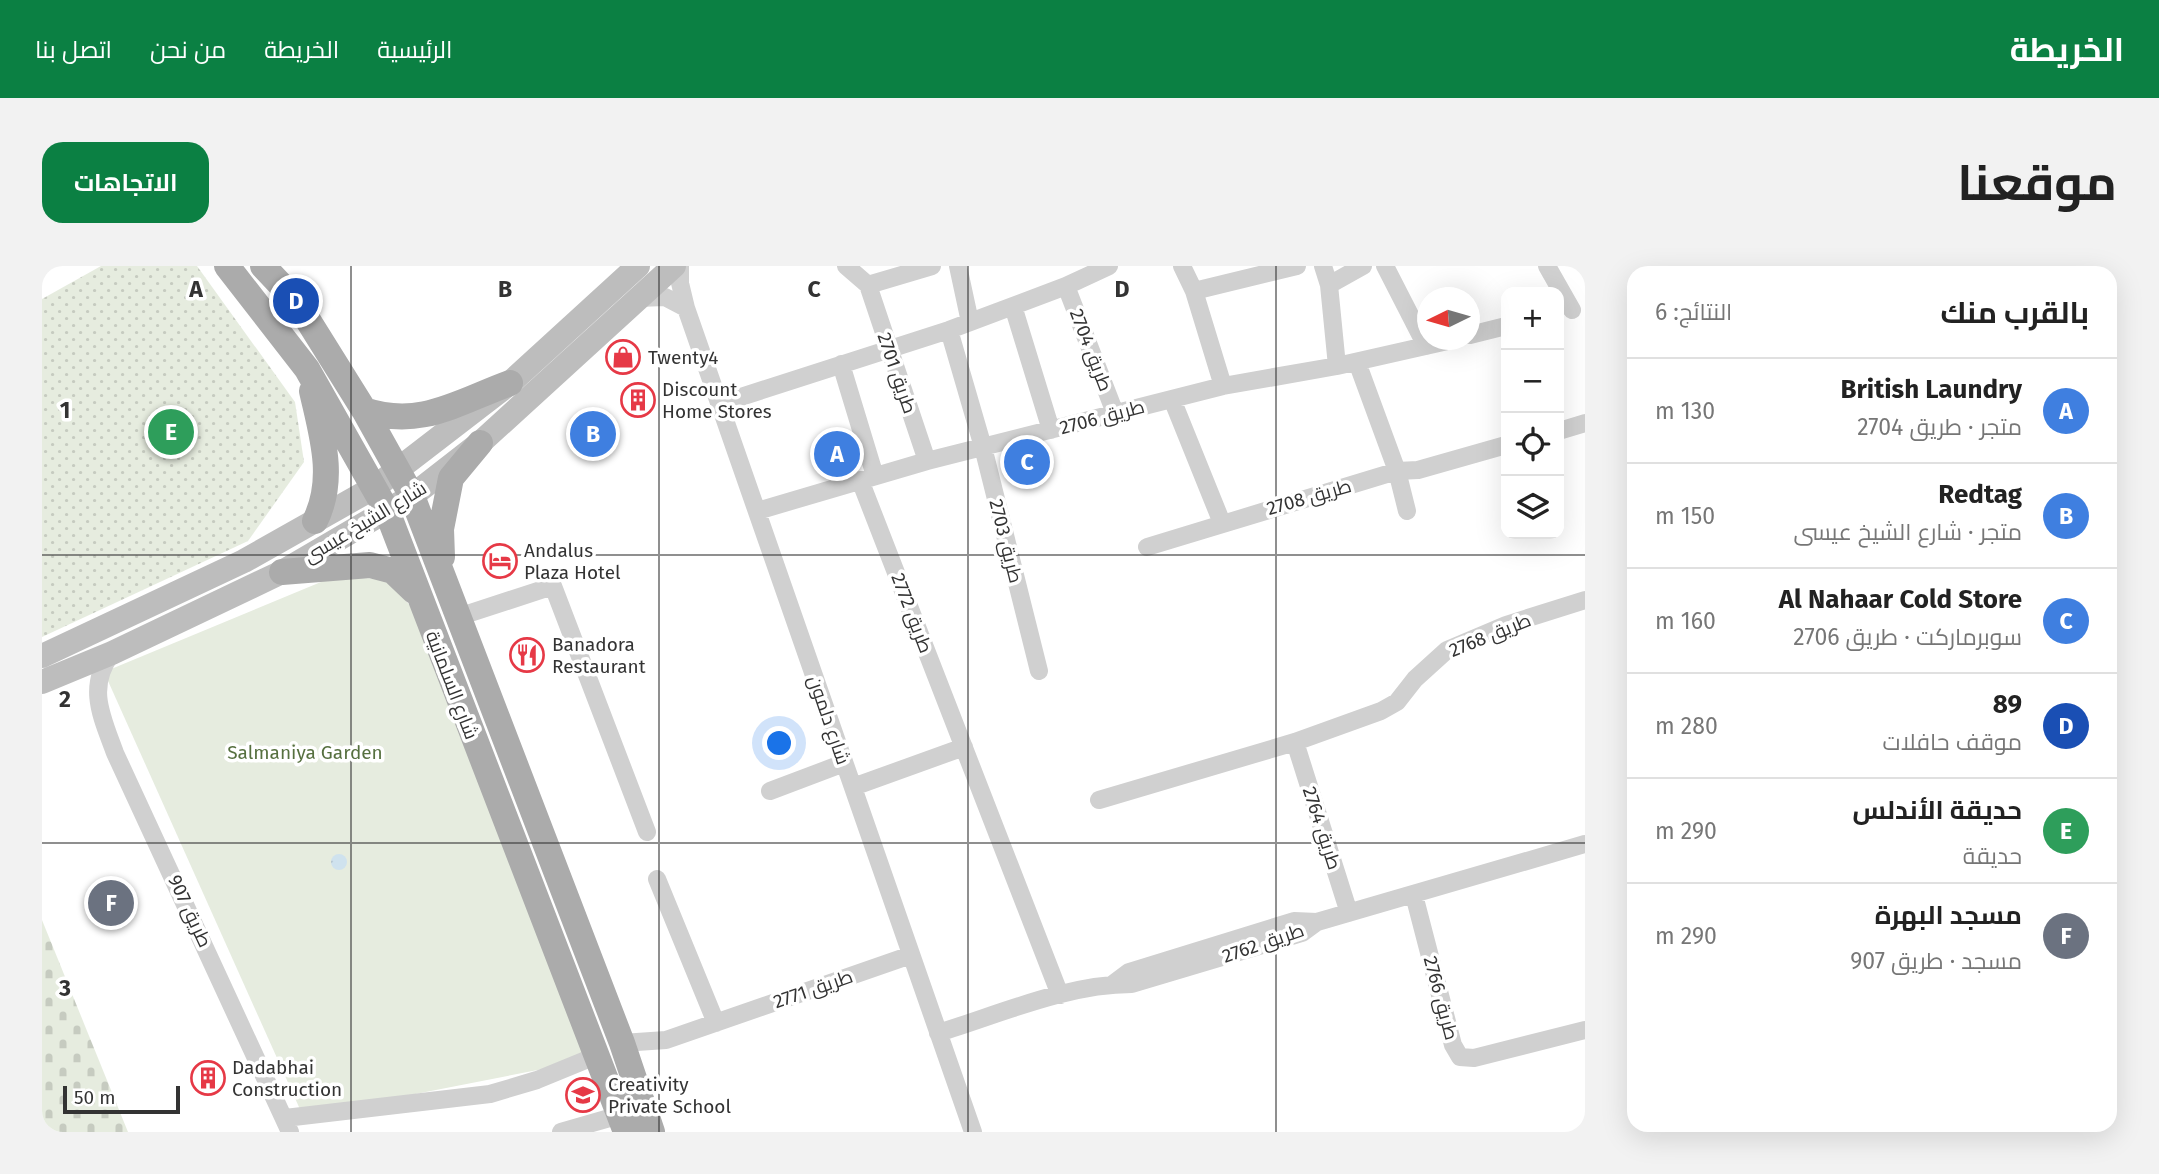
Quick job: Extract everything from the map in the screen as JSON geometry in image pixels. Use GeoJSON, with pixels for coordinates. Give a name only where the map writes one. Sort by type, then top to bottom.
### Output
{"type":"FeatureCollection","features":[{"type":"Feature","properties":{"kind":"main road","name":"شارع السلمانية"},"geometry":{"type":"LineString","coordinates":[[227,266],[307,369],[381,499],[623,1123]]}},
{"type":"Feature","properties":{"kind":"main road","name":"شارع السلمانية"},"geometry":{"type":"LineString","coordinates":[[263,266],[296,301],[365,410],[412,496],[622,1043],[652,1132]]}},
{"type":"Feature","properties":{"kind":"main road"},"geometry":{"type":"LineString","coordinates":[[307,369],[327,461],[323,506],[315,521]]}},
{"type":"Feature","properties":{"kind":"main road"},"geometry":{"type":"LineString","coordinates":[[365,410],[400,419],[418,417],[510,383]]}},
{"type":"Feature","properties":{"kind":"main road"},"geometry":{"type":"LineString","coordinates":[[442,577],[441,529],[451,478],[480,443]]}},
{"type":"Feature","properties":{"kind":"main road"},"geometry":{"type":"LineString","coordinates":[[282,572],[370,565],[393,571],[416,593]]}},
{"type":"Feature","properties":{"kind":"street","name":"شارع الشيخ عيسى"},"geometry":{"type":"LineString","coordinates":[[42,682],[112,653],[282,572],[381,499],[397,472],[510,383],[638,266]]}},
{"type":"Feature","properties":{"kind":"street","name":"شارع الشيخ عيسى"},"geometry":{"type":"LineString","coordinates":[[42,656],[244,561],[315,521],[381,499],[412,496],[480,443],[674,266]]}},
{"type":"Feature","properties":{"kind":"street","name":"شارع دلمون"},"geometry":{"type":"LineString","coordinates":[[680,266],[686,308],[973,1132]]}},
{"type":"Feature","properties":{"kind":"street"},"geometry":{"type":"LineString","coordinates":[[846,266],[868,285],[932,266]]}},
{"type":"Feature","properties":{"kind":"street"},"geometry":{"type":"LineString","coordinates":[[958,266],[970,322]]}},
{"type":"Feature","properties":{"kind":"street","name":"طريق 2704"},"geometry":{"type":"LineString","coordinates":[[719,404],[949,330],[1066,286],[1109,266]]}},
{"type":"Feature","properties":{"kind":"street"},"geometry":{"type":"LineString","coordinates":[[1182,266],[1194,291],[1223,386]]}},
{"type":"Feature","properties":{"kind":"street"},"geometry":{"type":"LineString","coordinates":[[1194,291],[1297,266]]}},
{"type":"Feature","properties":{"kind":"street"},"geometry":{"type":"LineString","coordinates":[[1323,266],[1329,285],[1337,366]]}},
{"type":"Feature","properties":{"kind":"street"},"geometry":{"type":"LineString","coordinates":[[1329,285],[1363,266]]}},
{"type":"Feature","properties":{"kind":"street"},"geometry":{"type":"LineString","coordinates":[[1385,266],[1417,328]]}},
{"type":"Feature","properties":{"kind":"street"},"geometry":{"type":"LineString","coordinates":[[1547,266],[1572,310]]}},
{"type":"Feature","properties":{"kind":"street","name":"طريق 2701"},"geometry":{"type":"LineString","coordinates":[[868,285],[927,461]]}},
{"type":"Feature","properties":{"kind":"street","name":"طريق 2704"},"geometry":{"type":"LineString","coordinates":[[1066,286],[1115,413]]}},
{"type":"Feature","properties":{"kind":"street"},"geometry":{"type":"LineString","coordinates":[[638,298],[665,297],[686,308]]}},
{"type":"Feature","properties":{"kind":"street"},"geometry":{"type":"LineString","coordinates":[[1013,306],[1051,430]]}},
{"type":"Feature","properties":{"kind":"street"},"geometry":{"type":"LineString","coordinates":[[1480,332],[1501,327]]}},
{"type":"Feature","properties":{"kind":"street","name":"طريق 2703"},"geometry":{"type":"LineString","coordinates":[[949,330],[983,447],[1039,671]]}},
{"type":"Feature","properties":{"kind":"street","name":"طريق 2706"},"geometry":{"type":"LineString","coordinates":[[757,511],[927,461],[1223,386],[1337,366],[1417,348]]}},
{"type":"Feature","properties":{"kind":"street"},"geometry":{"type":"LineString","coordinates":[[1357,362],[1396,471],[1407,511]]}},
{"type":"Feature","properties":{"kind":"street"},"geometry":{"type":"LineString","coordinates":[[841,364],[868,478]]}},
{"type":"Feature","properties":{"kind":"street"},"geometry":{"type":"LineString","coordinates":[[1172,399],[1222,523]]}},
{"type":"Feature","properties":{"kind":"street"},"geometry":{"type":"LineString","coordinates":[[1564,430],[1585,424]]}},
{"type":"Feature","properties":{"kind":"street","name":"طريق 2708"},"geometry":{"type":"LineString","coordinates":[[1147,547],[1396,471],[1418,470],[1501,446]]}},
{"type":"Feature","properties":{"kind":"street","name":"طريق 2772"},"geometry":{"type":"LineString","coordinates":[[868,478],[964,747],[1060,995]]}},
{"type":"Feature","properties":{"kind":"street"},"geometry":{"type":"LineString","coordinates":[[458,617],[553,586],[647,832]]}},
{"type":"Feature","properties":{"kind":"street"},"geometry":{"type":"LineString","coordinates":[[80,666],[85,652],[96,639],[154,610],[177,591]]}},
{"type":"Feature","properties":{"kind":"street","name":"طريق 2768"},"geometry":{"type":"LineString","coordinates":[[1099,800],[1295,742],[1381,712],[1397,702],[1415,679],[1447,650],[1506,625],[1585,600]]}},
{"type":"Feature","properties":{"kind":"street"},"geometry":{"type":"LineString","coordinates":[[97,702],[100,674],[112,653]]}},
{"type":"Feature","properties":{"kind":"street","name":"طريق 907"},"geometry":{"type":"LineString","coordinates":[[80,666],[85,684],[97,702],[115,753],[288,1125],[490,1094],[537,1080],[598,1055]]}},
{"type":"Feature","properties":{"kind":"street","name":"طريق 2764"},"geometry":{"type":"LineString","coordinates":[[1295,742],[1349,913]]}},
{"type":"Feature","properties":{"kind":"street"},"geometry":{"type":"LineString","coordinates":[[853,787],[964,747]]}},
{"type":"Feature","properties":{"kind":"street"},"geometry":{"type":"LineString","coordinates":[[770,791],[844,763]]}},
{"type":"Feature","properties":{"kind":"street","name":"طريق 2762"},"geometry":{"type":"LineString","coordinates":[[939,1033],[1060,995],[1113,984],[1132,984],[1289,937],[1317,922],[1585,844]]}},
{"type":"Feature","properties":{"kind":"street"},"geometry":{"type":"LineString","coordinates":[[657,879],[716,1023]]}},
{"type":"Feature","properties":{"kind":"street","name":"طريق 2766"},"geometry":{"type":"LineString","coordinates":[[1414,895],[1453,1045],[1460,1057],[1475,1058],[1585,1030]]}},
{"type":"Feature","properties":{"kind":"street","name":"طريق 2771"},"geometry":{"type":"LineString","coordinates":[[622,1043],[666,1040],[911,955]]}},
{"type":"Feature","properties":{"kind":"street"},"geometry":{"type":"LineString","coordinates":[[561,1132],[623,1123]]}},
{"type":"Feature","properties":{"kind":"green space"},"geometry":{"type":"Polygon","coordinates":[[[101,266],[197,266],[295,402],[304,462],[248,541],[42,637],[42,299],[101,266]]]}},
{"type":"Feature","properties":{"kind":"green space","name":"Salmaniya Garden"},"geometry":{"type":"Polygon","coordinates":[[[333,577],[387,579],[412,608],[589,1060],[303,1116],[104,672],[333,577]]]}},
{"type":"Feature","properties":{"kind":"green space"},"geometry":{"type":"Polygon","coordinates":[[[42,920],[128,1132],[42,1132],[42,920]]]}},
{"type":"Feature","properties":{"kind":"water"},"geometry":{"type":"Polygon","coordinates":[[[339,854],[345,856],[345,868],[339,870],[333,868],[331,862],[333,856],[339,854]]]}},
{"type":"Feature","properties":{"kind":"place","name":"89"},"geometry":{"type":"Point","coordinates":[296,301]}},
{"type":"Feature","properties":{"kind":"place","name":"Twenty4"},"geometry":{"type":"Point","coordinates":[623,357]}},
{"type":"Feature","properties":{"kind":"place","name":"Discount Home Stores"},"geometry":{"type":"Point","coordinates":[638,400]}},
{"type":"Feature","properties":{"kind":"place","name":"حديقة الأندلس"},"geometry":{"type":"Point","coordinates":[171,432]}},
{"type":"Feature","properties":{"kind":"place","name":"Redtag"},"geometry":{"type":"Point","coordinates":[593,434]}},
{"type":"Feature","properties":{"kind":"place","name":"British Laundry"},"geometry":{"type":"Point","coordinates":[837,454]}},
{"type":"Feature","properties":{"kind":"place","name":"Al Nahaar Cold Store"},"geometry":{"type":"Point","coordinates":[1027,462]}},
{"type":"Feature","properties":{"kind":"place","name":"Andalus Plaza Hotel"},"geometry":{"type":"Point","coordinates":[500,561]}},
{"type":"Feature","properties":{"kind":"place","name":"Banadora Restaurant"},"geometry":{"type":"Point","coordinates":[527,655]}},
{"type":"Feature","properties":{"kind":"place","name":"مسجد البهرة"},"geometry":{"type":"Point","coordinates":[111,903]}},
{"type":"Feature","properties":{"kind":"place","name":"Dadabhai Construction"},"geometry":{"type":"Point","coordinates":[208,1078]}},
{"type":"Feature","properties":{"kind":"place","name":"Creativity Private School"},"geometry":{"type":"Point","coordinates":[583,1095]}}]}
